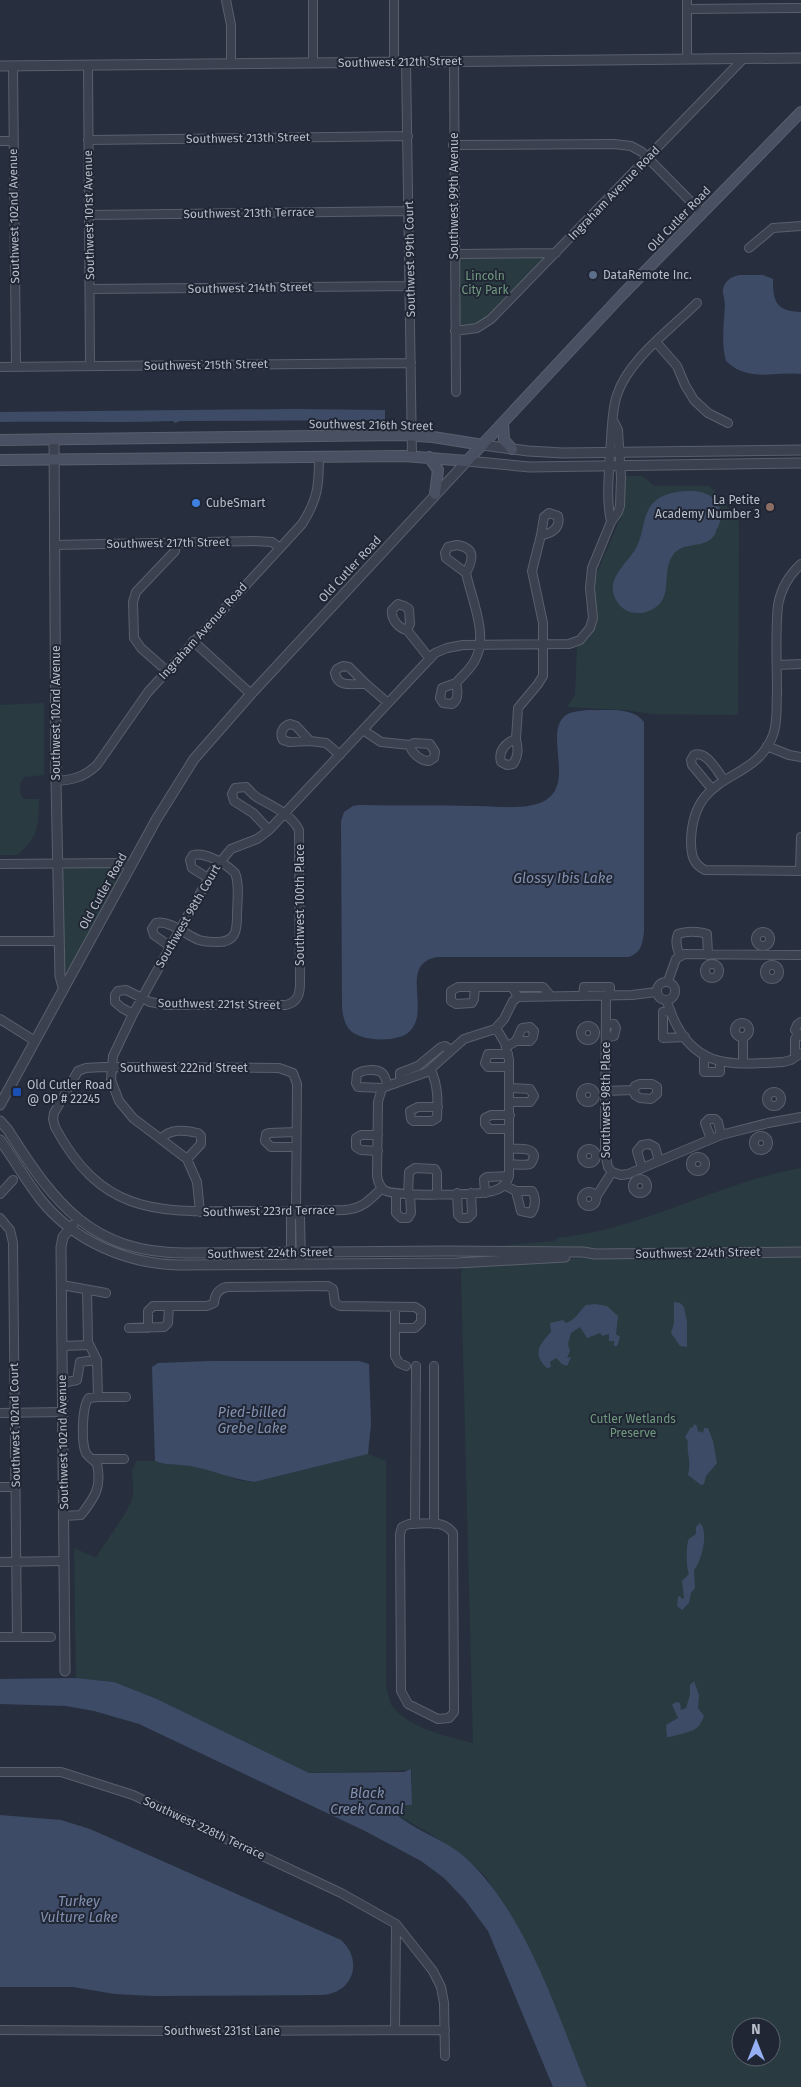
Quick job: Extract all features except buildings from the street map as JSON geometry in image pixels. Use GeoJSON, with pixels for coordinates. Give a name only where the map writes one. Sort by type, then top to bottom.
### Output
{"type":"FeatureCollection","features":[{"type":"Feature","properties":{"kind":"main road","name":"Old Cutler Road"},"geometry":{"type":"LineString","coordinates":[[467,461],[702,213],[801,112]]}},
{"type":"Feature","properties":{"kind":"main road"},"geometry":{"type":"LineString","coordinates":[[503,423],[504,440],[512,449]]}},
{"type":"Feature","properties":{"kind":"main road","name":"Southwest 216th Street"},"geometry":{"type":"LineString","coordinates":[[0,440],[412,435],[483,445]]}},
{"type":"Feature","properties":{"kind":"main road"},"geometry":{"type":"LineString","coordinates":[[0,460],[412,456],[467,461]]}},
{"type":"Feature","properties":{"kind":"main road"},"geometry":{"type":"LineString","coordinates":[[429,457],[438,470],[435,494]]}},
{"type":"Feature","properties":{"kind":"street"},"geometry":{"type":"LineString","coordinates":[[226,0],[231,25],[231,64]]}},
{"type":"Feature","properties":{"kind":"street"},"geometry":{"type":"LineString","coordinates":[[313,0],[313,63]]}},
{"type":"Feature","properties":{"kind":"street"},"geometry":{"type":"LineString","coordinates":[[394,0],[394,62]]}},
{"type":"Feature","properties":{"kind":"street"},"geometry":{"type":"LineString","coordinates":[[687,0],[687,59]]}},
{"type":"Feature","properties":{"kind":"street"},"geometry":{"type":"LineString","coordinates":[[687,9],[801,8]]}},
{"type":"Feature","properties":{"kind":"street","name":"Ingraham Avenue Road"},"geometry":{"type":"LineString","coordinates":[[455,332],[482,326],[495,316],[744,58]]}},
{"type":"Feature","properties":{"kind":"street","name":"Southwest 212th Street"},"geometry":{"type":"LineString","coordinates":[[0,66],[801,58]]}},
{"type":"Feature","properties":{"kind":"street","name":"Southwest 99th Avenue"},"geometry":{"type":"LineString","coordinates":[[454,61],[453,145],[456,392]]}},
{"type":"Feature","properties":{"kind":"street","name":"Southwest 99th Court"},"geometry":{"type":"LineString","coordinates":[[406,62],[412,456]]}},
{"type":"Feature","properties":{"kind":"street","name":"Southwest 101st Avenue"},"geometry":{"type":"LineString","coordinates":[[88,65],[90,366]]}},
{"type":"Feature","properties":{"kind":"street","name":"Southwest 102nd Avenue"},"geometry":{"type":"LineString","coordinates":[[13,66],[16,367]]}},
{"type":"Feature","properties":{"kind":"street","name":"Southwest 213th Street"},"geometry":{"type":"LineString","coordinates":[[88,140],[408,136]]}},
{"type":"Feature","properties":{"kind":"street"},"geometry":{"type":"LineString","coordinates":[[0,141],[13,140]]}},
{"type":"Feature","properties":{"kind":"street"},"geometry":{"type":"LineString","coordinates":[[453,145],[620,144],[635,147],[702,213]]}},
{"type":"Feature","properties":{"kind":"street","name":"Southwest 213th Terrace"},"geometry":{"type":"LineString","coordinates":[[89,215],[409,211]]}},
{"type":"Feature","properties":{"kind":"street"},"geometry":{"type":"LineString","coordinates":[[749,248],[773,228],[801,226]]}},
{"type":"Feature","properties":{"kind":"street"},"geometry":{"type":"LineString","coordinates":[[454,254],[556,253]]}},
{"type":"Feature","properties":{"kind":"street","name":"Southwest 214th Street"},"geometry":{"type":"LineString","coordinates":[[90,289],[410,286]]}},
{"type":"Feature","properties":{"kind":"street"},"geometry":{"type":"LineString","coordinates":[[410,745],[381,742],[363,730],[440,650],[452,646],[572,643],[580,640],[588,632],[593,618],[590,588],[591,575],[611,522],[620,506],[620,466],[614,452],[611,432],[615,402],[621,384],[633,366],[697,303]]}},
{"type":"Feature","properties":{"kind":"street"},"geometry":{"type":"LineString","coordinates":[[656,342],[677,366],[694,400],[708,413],[728,423]]}},
{"type":"Feature","properties":{"kind":"street","name":"Southwest 215th Street"},"geometry":{"type":"LineString","coordinates":[[0,367],[411,362]]}},
{"type":"Feature","properties":{"kind":"street","name":"Southwest 102nd Avenue"},"geometry":{"type":"LineString","coordinates":[[54,439],[57,864],[60,976],[63,987]]}},
{"type":"Feature","properties":{"kind":"street","name":"Southwest 216th Street"},"geometry":{"type":"LineString","coordinates":[[483,445],[563,453],[801,450]]}},
{"type":"Feature","properties":{"kind":"street"},"geometry":{"type":"LineString","coordinates":[[611,522],[609,510],[609,466],[614,452]]}},
{"type":"Feature","properties":{"kind":"street","name":"Ingraham Avenue Road"},"geometry":{"type":"LineString","coordinates":[[56,781],[78,778],[96,765],[148,692],[302,524],[314,503],[319,484],[319,456]]}},
{"type":"Feature","properties":{"kind":"street"},"geometry":{"type":"LineString","coordinates":[[467,461],[510,466],[801,463]]}},
{"type":"Feature","properties":{"kind":"street","name":"Old Cutler Road"},"geometry":{"type":"LineString","coordinates":[[0,1105],[131,865],[189,766],[250,694],[467,461]]}},
{"type":"Feature","properties":{"kind":"street"},"geometry":{"type":"LineString","coordinates":[[516,739],[518,708],[542,679],[544,645],[542,618],[532,571],[541,535]]}},
{"type":"Feature","properties":{"kind":"street","name":"Southwest 217th Street"},"geometry":{"type":"LineString","coordinates":[[54,545],[262,541],[272,542],[280,548]]}},
{"type":"Feature","properties":{"kind":"street"},"geometry":{"type":"LineString","coordinates":[[167,671],[141,648],[134,638],[133,602],[136,592],[175,551],[176,542]]}},
{"type":"Feature","properties":{"kind":"street"},"geometry":{"type":"LineString","coordinates":[[801,564],[791,574],[779,595],[777,616],[776,725],[768,746],[750,766],[712,789],[701,803],[692,825],[691,851],[696,864],[706,870],[800,871],[801,837]]}},
{"type":"Feature","properties":{"kind":"street"},"geometry":{"type":"LineString","coordinates":[[456,683],[476,660],[479,645],[478,621],[466,573]]}},
{"type":"Feature","properties":{"kind":"street"},"geometry":{"type":"LineString","coordinates":[[407,630],[430,659]]}},
{"type":"Feature","properties":{"kind":"street"},"geometry":{"type":"LineString","coordinates":[[193,641],[250,694]]}},
{"type":"Feature","properties":{"kind":"street"},"geometry":{"type":"LineString","coordinates":[[777,665],[801,664]]}},
{"type":"Feature","properties":{"kind":"street"},"geometry":{"type":"LineString","coordinates":[[366,684],[388,703]]}},
{"type":"Feature","properties":{"kind":"street","name":"Southwest 98th Court"},"geometry":{"type":"LineString","coordinates":[[111,1067],[114,1051],[133,1014],[208,878],[219,862],[232,849],[257,839],[269,830],[363,730]]}},
{"type":"Feature","properties":{"kind":"street"},"geometry":{"type":"LineString","coordinates":[[310,741],[326,743],[340,755]]}},
{"type":"Feature","properties":{"kind":"street"},"geometry":{"type":"LineString","coordinates":[[768,746],[785,754],[801,757]]}},
{"type":"Feature","properties":{"kind":"street"},"geometry":{"type":"LineString","coordinates":[[712,789],[692,764],[694,755],[699,753],[705,756],[724,780]]}},
{"type":"Feature","properties":{"kind":"street","name":"Southwest 100th Place"},"geometry":{"type":"LineString","coordinates":[[269,830],[254,813],[234,801],[232,794],[235,788],[246,787],[285,814],[298,827],[300,833],[300,992],[296,1001]]}},
{"type":"Feature","properties":{"kind":"street"},"geometry":{"type":"LineString","coordinates":[[171,947],[154,935],[152,929],[154,924],[161,922],[199,940],[208,942],[227,942],[234,936],[237,925],[236,877],[231,869],[219,862],[196,854],[191,858],[192,868],[208,878]]}},
{"type":"Feature","properties":{"kind":"street"},"geometry":{"type":"LineString","coordinates":[[0,864],[118,863],[131,865]]}},
{"type":"Feature","properties":{"kind":"street"},"geometry":{"type":"LineString","coordinates":[[680,955],[677,950],[676,938],[678,934],[683,932],[702,932],[707,934],[711,958]]}},
{"type":"Feature","properties":{"kind":"street"},"geometry":{"type":"LineString","coordinates":[[0,941],[59,941]]}},
{"type":"Feature","properties":{"kind":"street"},"geometry":{"type":"LineString","coordinates":[[680,955],[711,958],[762,951],[773,955],[801,955]]}},
{"type":"Feature","properties":{"kind":"street"},"geometry":{"type":"LineString","coordinates":[[668,982],[676,959],[680,955]]}},
{"type":"Feature","properties":{"kind":"street"},"geometry":{"type":"LineString","coordinates":[[773,955],[773,964]]}},
{"type":"Feature","properties":{"kind":"street"},"geometry":{"type":"LineString","coordinates":[[668,982],[673,984],[675,990],[672,998],[661,999],[656,992],[658,984],[668,982]]}},
{"type":"Feature","properties":{"kind":"street"},"geometry":{"type":"LineString","coordinates":[[475,987],[544,987],[550,996]]}},
{"type":"Feature","properties":{"kind":"street"},"geometry":{"type":"LineString","coordinates":[[512,987],[518,997]]}},
{"type":"Feature","properties":{"kind":"street","name":"Southwest 221st Street"},"geometry":{"type":"LineString","coordinates":[[133,1014],[118,1005],[115,1000],[116,993],[120,990],[126,990],[155,1004],[281,1006],[296,1001]]}},
{"type":"Feature","properties":{"kind":"street"},"geometry":{"type":"LineString","coordinates":[[496,1028],[507,1050],[510,1067],[509,1176],[504,1185],[494,1191],[484,1193],[396,1194],[382,1188],[377,1176],[378,1098],[385,1086],[431,1070],[451,1050],[469,1036],[496,1028],[504,1019],[513,1001],[518,997],[639,995],[656,992]]}},
{"type":"Feature","properties":{"kind":"street","name":"Southwest 98th Place"},"geometry":{"type":"LineString","coordinates":[[596,1197],[612,1172],[601,1157],[608,996]]}},
{"type":"Feature","properties":{"kind":"street"},"geometry":{"type":"LineString","coordinates":[[666,1000],[677,1026],[685,1037],[704,1055],[720,1062],[783,1062],[798,1055],[796,1039],[799,1035],[796,1027],[801,1022]]}},
{"type":"Feature","properties":{"kind":"street"},"geometry":{"type":"LineString","coordinates":[[670,1011],[663,1012],[663,1038],[685,1037]]}},
{"type":"Feature","properties":{"kind":"street"},"geometry":{"type":"LineString","coordinates":[[0,1018],[35,1041]]}},
{"type":"Feature","properties":{"kind":"street"},"geometry":{"type":"LineString","coordinates":[[596,1032],[606,1035]]}},
{"type":"Feature","properties":{"kind":"street"},"geometry":{"type":"LineString","coordinates":[[743,1037],[743,1063]]}},
{"type":"Feature","properties":{"kind":"street"},"geometry":{"type":"LineString","coordinates":[[510,1067],[488,1067],[485,1063],[486,1056],[490,1053],[507,1050],[516,1041]]}},
{"type":"Feature","properties":{"kind":"street"},"geometry":{"type":"LineString","coordinates":[[400,1081],[400,1073],[424,1063],[441,1047],[445,1046],[451,1050]]}},
{"type":"Feature","properties":{"kind":"street"},"geometry":{"type":"LineString","coordinates":[[704,1055],[704,1072],[720,1072],[720,1062]]}},
{"type":"Feature","properties":{"kind":"street","name":"Southwest 222nd Street"},"geometry":{"type":"LineString","coordinates":[[53,1116],[78,1071],[90,1067],[281,1068],[291,1071],[296,1081],[296,1132]]}},
{"type":"Feature","properties":{"kind":"street"},"geometry":{"type":"LineString","coordinates":[[111,1067],[112,1085],[123,1108],[132,1118],[187,1158],[197,1182],[200,1212]]}},
{"type":"Feature","properties":{"kind":"street"},"geometry":{"type":"LineString","coordinates":[[431,1070],[436,1084],[438,1107]]}},
{"type":"Feature","properties":{"kind":"street"},"geometry":{"type":"LineString","coordinates":[[510,1088],[530,1089],[534,1096],[530,1102],[510,1102]]}},
{"type":"Feature","properties":{"kind":"street"},"geometry":{"type":"LineString","coordinates":[[596,1094],[634,1090]]}},
{"type":"Feature","properties":{"kind":"street"},"geometry":{"type":"LineString","coordinates":[[774,1106],[777,1121]]}},
{"type":"Feature","properties":{"kind":"street"},"geometry":{"type":"LineString","coordinates":[[510,1115],[491,1115],[485,1118],[485,1124],[489,1129],[510,1129]]}},
{"type":"Feature","properties":{"kind":"street","name":"Southwest 223rd Terrace"},"geometry":{"type":"LineString","coordinates":[[53,1116],[57,1131],[76,1159],[94,1178],[115,1194],[145,1207],[200,1212],[356,1209],[364,1205],[382,1188]]}},
{"type":"Feature","properties":{"kind":"street"},"geometry":{"type":"LineString","coordinates":[[612,1172],[621,1175],[638,1173],[659,1161],[721,1135],[758,1125],[801,1117]]}},
{"type":"Feature","properties":{"kind":"street"},"geometry":{"type":"LineString","coordinates":[[711,1139],[705,1127],[705,1122],[708,1119],[714,1119],[718,1122],[721,1135]]}},
{"type":"Feature","properties":{"kind":"street","name":"Southwest 224th Street"},"geometry":{"type":"LineString","coordinates":[[0,1122],[8,1130],[50,1192],[78,1219],[116,1241],[158,1252],[456,1251],[583,1252],[595,1254]]}},
{"type":"Feature","properties":{"kind":"street"},"geometry":{"type":"LineString","coordinates":[[758,1125],[759,1136]]}},
{"type":"Feature","properties":{"kind":"street"},"geometry":{"type":"LineString","coordinates":[[161,1139],[167,1133],[175,1131],[198,1132],[201,1136],[200,1144],[187,1158]]}},
{"type":"Feature","properties":{"kind":"street"},"geometry":{"type":"LineString","coordinates":[[291,1264],[295,1252],[300,1217],[296,1211],[296,1147],[296,1132],[266,1134],[265,1141],[269,1147],[296,1147]]}},
{"type":"Feature","properties":{"kind":"street"},"geometry":{"type":"LineString","coordinates":[[378,1135],[361,1135],[356,1138],[356,1147],[358,1149],[378,1151]]}},
{"type":"Feature","properties":{"kind":"street","name":"Southwest 224th Street"},"geometry":{"type":"LineString","coordinates":[[0,1140],[39,1197],[70,1228],[109,1250],[150,1262],[179,1265],[480,1262],[595,1254],[801,1252]]}},
{"type":"Feature","properties":{"kind":"street"},"geometry":{"type":"LineString","coordinates":[[638,1173],[636,1151],[642,1145],[650,1144],[655,1147],[659,1161]]}},
{"type":"Feature","properties":{"kind":"street"},"geometry":{"type":"LineString","coordinates":[[691,1147],[695,1157]]}},
{"type":"Feature","properties":{"kind":"street"},"geometry":{"type":"LineString","coordinates":[[509,1148],[527,1149],[534,1156],[528,1164],[509,1164]]}},
{"type":"Feature","properties":{"kind":"street"},"geometry":{"type":"LineString","coordinates":[[396,1194],[396,1212],[398,1216],[404,1219],[408,1218],[411,1213],[409,1172],[415,1168],[436,1169],[437,1194]]}},
{"type":"Feature","properties":{"kind":"street"},"geometry":{"type":"LineString","coordinates":[[484,1193],[484,1179],[486,1177],[509,1176]]}},
{"type":"Feature","properties":{"kind":"street"},"geometry":{"type":"LineString","coordinates":[[0,1194],[13,1180]]}},
{"type":"Feature","properties":{"kind":"street"},"geometry":{"type":"LineString","coordinates":[[504,1185],[516,1191]]}},
{"type":"Feature","properties":{"kind":"street"},"geometry":{"type":"LineString","coordinates":[[457,1193],[458,1215],[461,1218],[468,1218],[472,1213],[471,1193]]}},
{"type":"Feature","properties":{"kind":"street","name":"Southwest 102nd Court"},"geometry":{"type":"LineString","coordinates":[[0,1218],[10,1230],[13,1239],[17,1637]]}},
{"type":"Feature","properties":{"kind":"street","name":"Southwest 102nd Avenue"},"geometry":{"type":"LineString","coordinates":[[65,1671],[62,1242],[78,1219]]}},
{"type":"Feature","properties":{"kind":"street"},"geometry":{"type":"LineString","coordinates":[[295,1252],[301,1264]]}},
{"type":"Feature","properties":{"kind":"street"},"geometry":{"type":"LineString","coordinates":[[62,1286],[106,1293]]}},
{"type":"Feature","properties":{"kind":"street"},"geometry":{"type":"LineString","coordinates":[[148,1328],[148,1311],[152,1306],[207,1306],[214,1303],[215,1294],[221,1288],[328,1286],[333,1289],[335,1302],[340,1306],[415,1307],[421,1311],[421,1322],[415,1328],[395,1328]]}},
{"type":"Feature","properties":{"kind":"street"},"geometry":{"type":"LineString","coordinates":[[84,1361],[87,1290]]}},
{"type":"Feature","properties":{"kind":"street"},"geometry":{"type":"LineString","coordinates":[[129,1328],[164,1327],[168,1323],[169,1306]]}},
{"type":"Feature","properties":{"kind":"street"},"geometry":{"type":"LineString","coordinates":[[395,1307],[395,1356],[399,1363],[406,1366]]}},
{"type":"Feature","properties":{"kind":"street"},"geometry":{"type":"LineString","coordinates":[[62,1346],[84,1345]]}},
{"type":"Feature","properties":{"kind":"street"},"geometry":{"type":"LineString","coordinates":[[84,1345],[96,1360],[98,1396]]}},
{"type":"Feature","properties":{"kind":"street"},"geometry":{"type":"LineString","coordinates":[[62,1383],[77,1380],[78,1365],[84,1361],[96,1360]]}},
{"type":"Feature","properties":{"kind":"street"},"geometry":{"type":"LineString","coordinates":[[415,1524],[416,1366]]}},
{"type":"Feature","properties":{"kind":"street"},"geometry":{"type":"LineString","coordinates":[[434,1366],[434,1524]]}},
{"type":"Feature","properties":{"kind":"street"},"geometry":{"type":"LineString","coordinates":[[64,1516],[77,1516],[83,1513],[98,1490],[98,1466],[84,1448],[84,1410],[87,1400],[98,1396],[126,1397]]}},
{"type":"Feature","properties":{"kind":"street"},"geometry":{"type":"LineString","coordinates":[[0,1413],[62,1412]]}},
{"type":"Feature","properties":{"kind":"street"},"geometry":{"type":"LineString","coordinates":[[92,1459],[124,1459]]}},
{"type":"Feature","properties":{"kind":"street"},"geometry":{"type":"LineString","coordinates":[[0,1487],[16,1487]]}},
{"type":"Feature","properties":{"kind":"street"},"geometry":{"type":"LineString","coordinates":[[408,1524],[415,1524],[448,1526],[454,1533],[454,1712],[449,1718],[444,1720],[438,1719],[408,1704],[401,1691],[400,1534],[402,1527],[408,1524]]}},
{"type":"Feature","properties":{"kind":"street"},"geometry":{"type":"LineString","coordinates":[[0,1562],[64,1561]]}},
{"type":"Feature","properties":{"kind":"street"},"geometry":{"type":"LineString","coordinates":[[0,1637],[51,1637]]}},
{"type":"Feature","properties":{"kind":"street","name":"Southwest 228th Terrace"},"geometry":{"type":"LineString","coordinates":[[0,1772],[61,1772],[133,1795],[341,1894],[396,1924]]}},
{"type":"Feature","properties":{"kind":"street"},"geometry":{"type":"LineString","coordinates":[[396,1924],[433,1971],[440,1983],[444,1997],[445,2056]]}},
{"type":"Feature","properties":{"kind":"street"},"geometry":{"type":"LineString","coordinates":[[395,2030],[396,1924]]}},
{"type":"Feature","properties":{"kind":"street","name":"Southwest 231st Lane"},"geometry":{"type":"LineString","coordinates":[[0,2030],[444,2030]]}},
{"type":"Feature","properties":{"kind":"green space","name":"Lincoln City Park"},"geometry":{"type":"Polygon","coordinates":[[[549,255],[485,321],[471,326],[461,325],[459,318],[458,261],[462,256],[549,255]]]}},
{"type":"Feature","properties":{"kind":"green space"},"geometry":{"type":"Polygon","coordinates":[[[625,476],[642,476],[654,486],[710,486],[739,522],[738,715],[653,714],[625,710],[567,707],[575,695],[577,647],[588,640],[596,627],[594,580],[624,510],[625,476]]]}},
{"type":"Feature","properties":{"kind":"green space"},"geometry":{"type":"Polygon","coordinates":[[[44,703],[44,775],[24,777],[20,788],[23,799],[39,799],[36,830],[34,836],[18,855],[0,855],[0,705],[44,703]]]}},
{"type":"Feature","properties":{"kind":"green space"},"geometry":{"type":"Polygon","coordinates":[[[118,866],[124,871],[69,971],[64,970],[62,872],[65,868],[70,867],[118,866]]]}},
{"type":"Feature","properties":{"kind":"green space"},"geometry":{"type":"Polygon","coordinates":[[[801,1168],[801,1248],[585,1250],[474,1248],[556,1241],[557,1238],[619,1226],[739,1184],[801,1168]]]}},
{"type":"Feature","properties":{"kind":"green space","name":"Cutler Wetlands Preserve"},"geometry":{"type":"Polygon","coordinates":[[[801,1255],[801,2087],[587,2087],[533,1956],[486,1877],[465,1857],[396,1814],[396,1805],[412,1804],[412,1770],[309,1773],[157,1699],[114,1682],[76,1678],[74,1548],[96,1558],[128,1509],[133,1491],[132,1470],[136,1461],[187,1465],[221,1473],[237,1480],[254,1482],[368,1454],[386,1461],[386,1687],[390,1702],[400,1714],[418,1726],[473,1743],[461,1273],[463,1268],[581,1258],[801,1255]]]}},
{"type":"Feature","properties":{"kind":"water"},"geometry":{"type":"Polygon","coordinates":[[[740,275],[763,275],[773,279],[775,299],[778,304],[786,310],[801,312],[801,374],[752,374],[735,368],[726,361],[723,340],[725,305],[723,288],[729,280],[740,275]]]}},
{"type":"Feature","properties":{"kind":"water"},"geometry":{"type":"Polygon","coordinates":[[[385,410],[385,420],[180,421],[175,423],[173,421],[0,422],[0,412],[385,410]]]}},
{"type":"Feature","properties":{"kind":"water"},"geometry":{"type":"Polygon","coordinates":[[[694,491],[709,495],[719,505],[721,518],[715,535],[709,541],[687,546],[673,555],[668,569],[666,590],[661,602],[656,607],[641,613],[624,609],[618,603],[613,586],[619,572],[638,544],[650,506],[668,494],[694,491]]]}},
{"type":"Feature","properties":{"kind":"water","name":"Glossy Ibis Lake"},"geometry":{"type":"Polygon","coordinates":[[[588,710],[626,711],[639,717],[644,722],[644,932],[642,944],[637,953],[629,957],[438,957],[426,961],[420,968],[417,978],[418,1011],[416,1022],[410,1031],[405,1035],[389,1039],[370,1039],[354,1033],[346,1024],[342,1007],[341,821],[344,812],[353,806],[359,805],[521,807],[539,803],[546,800],[554,792],[558,782],[557,733],[560,723],[568,714],[588,710]]]}},
{"type":"Feature","properties":{"kind":"water"},"geometry":{"type":"Polygon","coordinates":[[[674,1302],[680,1303],[684,1307],[687,1322],[687,1347],[680,1346],[671,1333],[674,1323],[674,1302]]]}},
{"type":"Feature","properties":{"kind":"water"},"geometry":{"type":"Polygon","coordinates":[[[586,1305],[607,1306],[618,1316],[616,1334],[620,1337],[617,1346],[614,1346],[614,1341],[609,1341],[609,1334],[602,1336],[600,1333],[587,1338],[580,1327],[571,1333],[568,1344],[570,1351],[567,1358],[571,1357],[567,1366],[556,1358],[550,1362],[551,1367],[547,1368],[542,1363],[539,1350],[543,1341],[551,1332],[550,1323],[563,1320],[566,1323],[569,1322],[586,1305]]]}},
{"type":"Feature","properties":{"kind":"water","name":"Pied-billed Grebe Lake"},"geometry":{"type":"Polygon","coordinates":[[[359,1361],[369,1364],[371,1424],[368,1454],[254,1482],[186,1465],[163,1464],[155,1461],[152,1367],[158,1363],[359,1361]]]}},
{"type":"Feature","properties":{"kind":"water"},"geometry":{"type":"Polygon","coordinates":[[[694,1424],[697,1426],[698,1432],[703,1433],[704,1428],[708,1428],[713,1441],[717,1463],[706,1476],[704,1484],[701,1485],[688,1475],[688,1441],[685,1437],[694,1424]]]}},
{"type":"Feature","properties":{"kind":"water"},"geometry":{"type":"Polygon","coordinates":[[[700,1523],[703,1527],[704,1539],[700,1560],[694,1570],[695,1588],[691,1593],[689,1603],[682,1610],[677,1606],[678,1597],[684,1598],[682,1581],[689,1574],[687,1561],[688,1541],[696,1534],[696,1527],[700,1523]]]}},
{"type":"Feature","properties":{"kind":"water","name":"Black Creek Canal"},"geometry":{"type":"Polygon","coordinates":[[[76,1678],[114,1682],[157,1699],[309,1773],[404,1772],[411,1769],[412,1805],[396,1805],[396,1814],[412,1826],[459,1852],[488,1882],[507,1908],[538,1966],[587,2087],[553,2087],[488,1931],[465,1900],[444,1878],[421,1861],[365,1831],[139,1724],[94,1711],[66,1706],[0,1704],[0,1679],[76,1678]]]}},
{"type":"Feature","properties":{"kind":"water"},"geometry":{"type":"Polygon","coordinates":[[[694,1681],[699,1695],[698,1708],[704,1716],[702,1722],[693,1730],[667,1737],[666,1725],[678,1718],[672,1705],[676,1702],[680,1703],[681,1710],[686,1708],[690,1695],[690,1685],[694,1681]]]}},
{"type":"Feature","properties":{"kind":"water","name":"Turkey Vulture Lake"},"geometry":{"type":"Polygon","coordinates":[[[0,1815],[61,1820],[90,1829],[341,1940],[348,1948],[352,1957],[352,1975],[341,1989],[321,1995],[153,1996],[115,1994],[73,1987],[0,1987],[0,1815]]]}},
{"type":"Feature","properties":{"kind":"place","name":"DataRemote Inc."},"geometry":{"type":"Point","coordinates":[593,275]}},
{"type":"Feature","properties":{"kind":"place","name":"CubeSmart"},"geometry":{"type":"Point","coordinates":[196,503]}},
{"type":"Feature","properties":{"kind":"place","name":"La Petite Academy Number 3"},"geometry":{"type":"Point","coordinates":[770,507]}},
{"type":"Feature","properties":{"kind":"place","name":"Old Cutler Road @ OP # 22245"},"geometry":{"type":"Point","coordinates":[17,1092]}}]}
